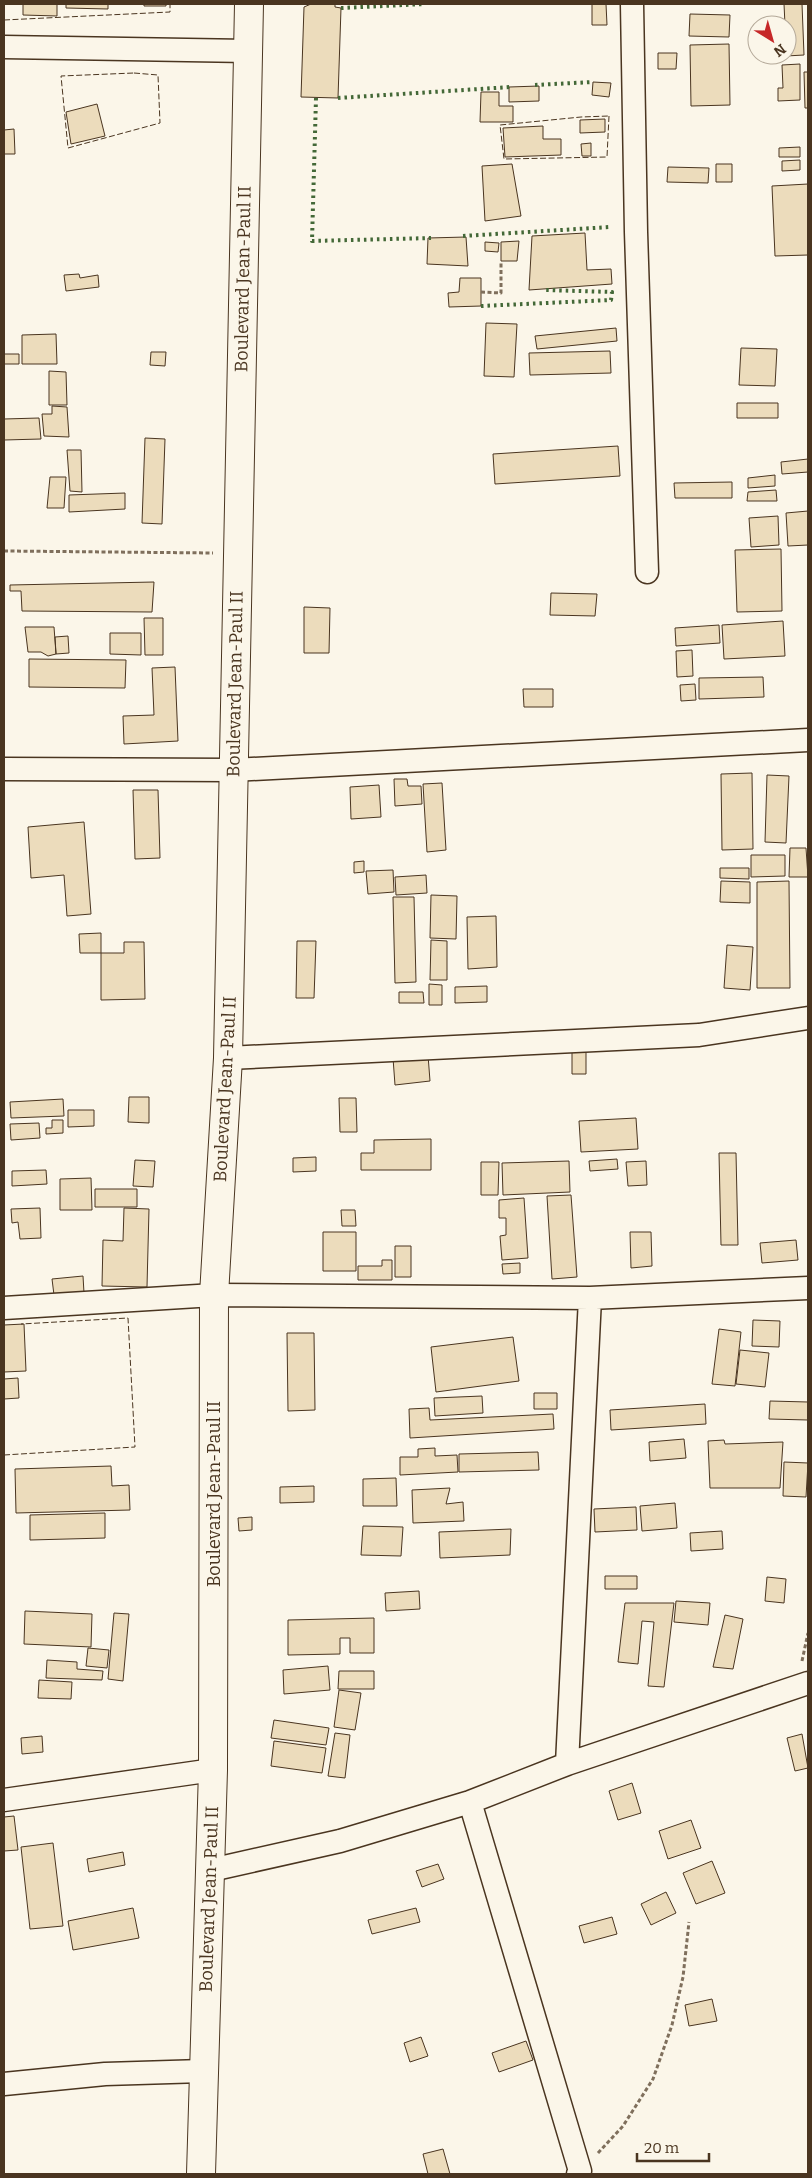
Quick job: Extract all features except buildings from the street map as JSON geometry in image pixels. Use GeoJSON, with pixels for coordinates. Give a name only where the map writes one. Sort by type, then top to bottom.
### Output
{"type":"FeatureCollection","features":[{"type":"Feature","properties":{"kind":"main road","name":"Boulevard Jean-Paul II"},"geometry":{"type":"LineString","coordinates":[[201,2174],[214,1770],[214,1295],[228,1058],[249,4]]}},
{"type":"Feature","properties":{"kind":"street"},"geometry":{"type":"LineString","coordinates":[[632,4],[636,224],[647,572]]}},
{"type":"Feature","properties":{"kind":"street"},"geometry":{"type":"LineString","coordinates":[[4,47],[248,51]]}},
{"type":"Feature","properties":{"kind":"street"},"geometry":{"type":"LineString","coordinates":[[4,768],[234,770],[808,740]]}},
{"type":"Feature","properties":{"kind":"street"},"geometry":{"type":"LineString","coordinates":[[228,1058],[698,1035],[808,1018]]}},
{"type":"Feature","properties":{"kind":"street"},"geometry":{"type":"LineString","coordinates":[[4,1308],[214,1295],[590,1298],[808,1288]]}},
{"type":"Feature","properties":{"kind":"street"},"geometry":{"type":"LineString","coordinates":[[567,1764],[590,1298]]}},
{"type":"Feature","properties":{"kind":"street"},"geometry":{"type":"LineString","coordinates":[[211,1870],[340,1841],[470,1802],[567,1764],[808,1683]]}},
{"type":"Feature","properties":{"kind":"street"},"geometry":{"type":"LineString","coordinates":[[4,1800],[214,1770]]}},
{"type":"Feature","properties":{"kind":"street"},"geometry":{"type":"LineString","coordinates":[[470,1802],[579,2173]]}},
{"type":"Feature","properties":{"kind":"street"},"geometry":{"type":"LineString","coordinates":[[4,2084],[105,2074],[203,2070]]}},
{"type":"Feature","properties":{"kind":"path"},"geometry":{"type":"LineString","coordinates":[[481,292],[501,293],[502,261]]}},
{"type":"Feature","properties":{"kind":"path"},"geometry":{"type":"LineString","coordinates":[[4,551],[237,554]]}},
{"type":"Feature","properties":{"kind":"path"},"geometry":{"type":"LineString","coordinates":[[579,2173],[623,2126],[653,2079],[672,2025],[683,1977],[689,1922]]}},
{"type":"Feature","properties":{"kind":"hedge"},"geometry":{"type":"LineString","coordinates":[[341,8],[425,4]]}},
{"type":"Feature","properties":{"kind":"hedge"},"geometry":{"type":"LineString","coordinates":[[535,85],[593,82]]}},
{"type":"Feature","properties":{"kind":"hedge"},"geometry":{"type":"LineString","coordinates":[[338,98],[511,87]]}},
{"type":"Feature","properties":{"kind":"hedge"},"geometry":{"type":"LineString","coordinates":[[316,98],[312,241],[431,238]]}},
{"type":"Feature","properties":{"kind":"hedge"},"geometry":{"type":"LineString","coordinates":[[463,236],[610,227]]}},
{"type":"Feature","properties":{"kind":"hedge"},"geometry":{"type":"LineString","coordinates":[[481,306],[611,300],[612,292],[545,290]]}},
{"type":"Feature","properties":{"kind":"fence"},"geometry":{"type":"LineString","coordinates":[[4,20],[170,12],[170,4]]}},
{"type":"Feature","properties":{"kind":"fence"},"geometry":{"type":"LineString","coordinates":[[134,73],[158,75],[160,123],[68,148],[61,76],[134,73]]}},
{"type":"Feature","properties":{"kind":"fence"},"geometry":{"type":"LineString","coordinates":[[609,116],[607,157],[504,159],[500,125],[609,116]]}},
{"type":"Feature","properties":{"kind":"fence"},"geometry":{"type":"LineString","coordinates":[[4,1455],[135,1447],[128,1318],[21,1324]]}}]}
